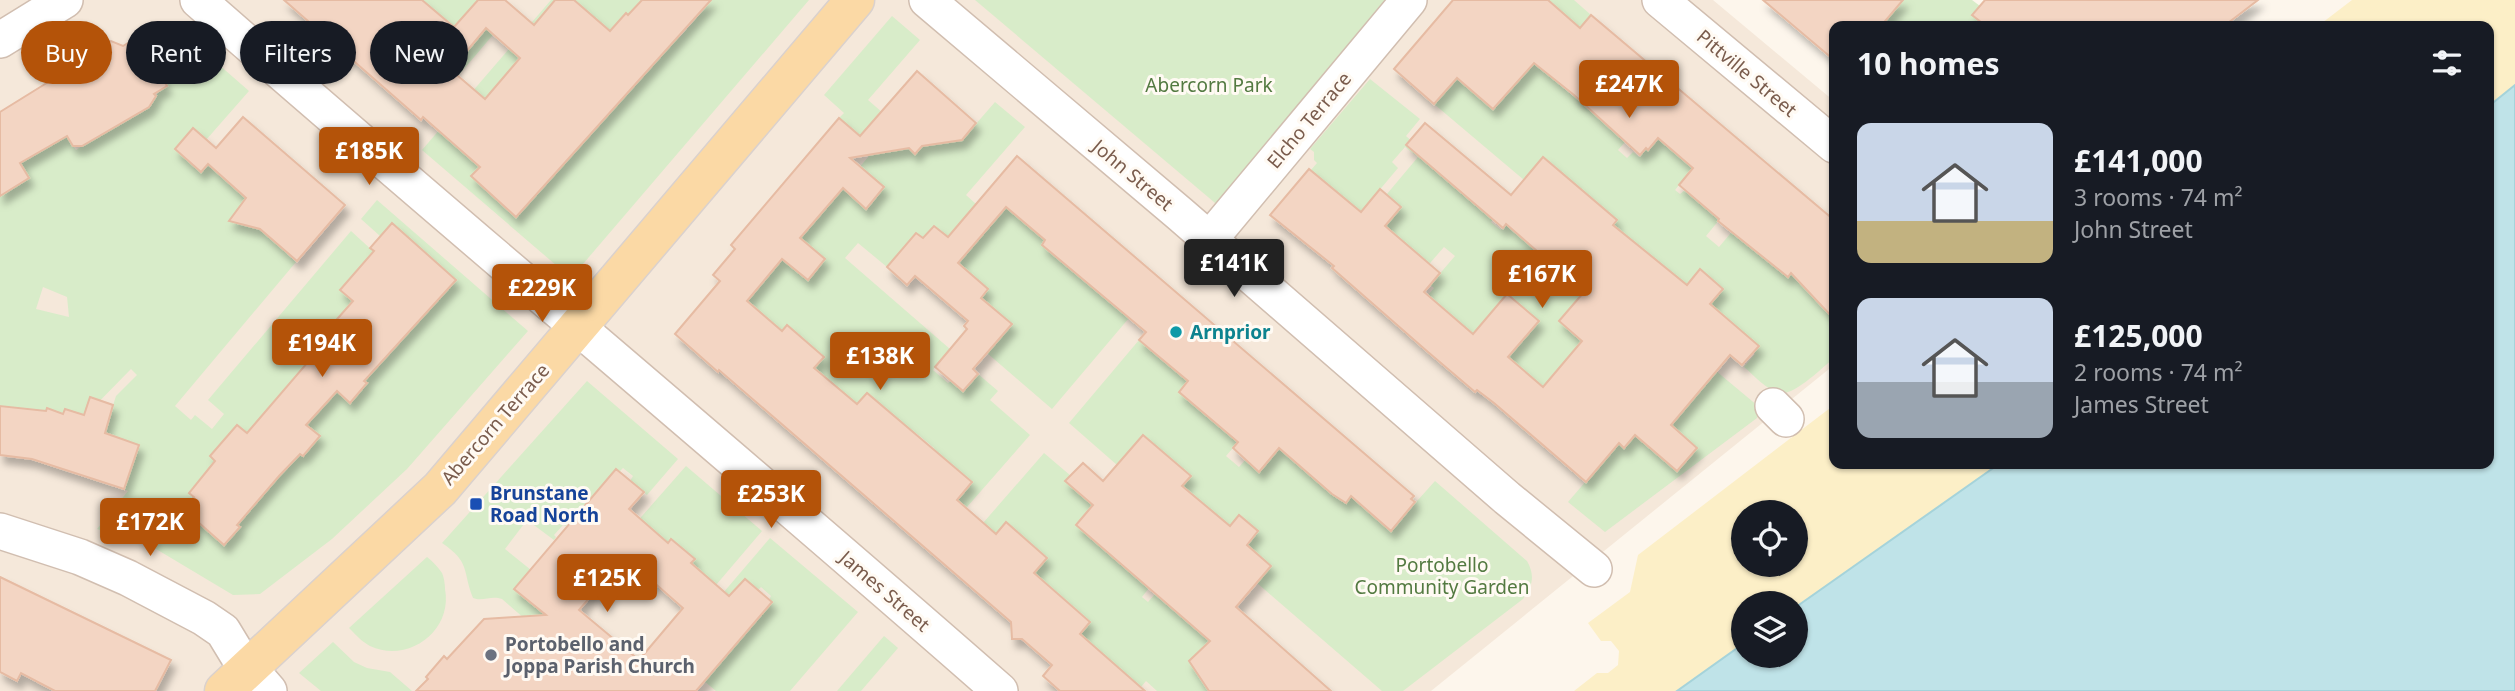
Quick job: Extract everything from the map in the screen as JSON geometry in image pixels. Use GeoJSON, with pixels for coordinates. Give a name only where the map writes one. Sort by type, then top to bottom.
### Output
{"type":"FeatureCollection","features":[{"type":"Feature","properties":{"kind":"main road","name":"Abercorn Terrace"},"geometry":{"type":"LineString","coordinates":[[247,683],[440,489],[855,0]]}},
{"type":"Feature","properties":{"kind":"street"},"geometry":{"type":"LineString","coordinates":[[0,40],[65,0]]}},
{"type":"Feature","properties":{"kind":"street","name":"James Street"},"geometry":{"type":"LineString","coordinates":[[198,0],[1000,691]]}},
{"type":"Feature","properties":{"kind":"street","name":"John Street"},"geometry":{"type":"LineString","coordinates":[[927,0],[1497,489],[1586,562]]}},
{"type":"Feature","properties":{"kind":"street","name":"Elcho Terrace"},"geometry":{"type":"LineString","coordinates":[[1209,240],[1409,0]]}},
{"type":"Feature","properties":{"kind":"street","name":"Pittville Street"},"geometry":{"type":"LineString","coordinates":[[1660,0],[1829,141]]}},
{"type":"Feature","properties":{"kind":"street"},"geometry":{"type":"LineString","coordinates":[[0,531],[80,557],[169,598],[217,625],[247,683]]}},
{"type":"Feature","properties":{"kind":"shaded area"},"geometry":{"type":"Polygon","coordinates":[[[0,0],[1713,0],[1829,97],[1829,369],[1431,691],[0,691],[0,0]]]}},
{"type":"Feature","properties":{"kind":"green space"},"geometry":{"type":"Polygon","coordinates":[[[410,0],[478,0],[468,12],[488,30],[498,19],[503,23],[468,64],[468,50],[473,44],[468,45],[468,21],[399,21],[410,0]]]}},
{"type":"Feature","properties":{"kind":"green space"},"geometry":{"type":"Polygon","coordinates":[[[551,0],[555,0],[547,10],[619,102],[666,49],[626,13],[610,31],[574,0],[642,0],[640,3],[680,37],[712,0],[809,0],[571,278],[422,150],[551,0]],[[601,122],[449,140],[480,167],[472,176],[516,216],[601,122]]]}},
{"type":"Feature","properties":{"kind":"green space","name":"Abercorn Park"},"geometry":{"type":"Polygon","coordinates":[[[975,0],[1393,0],[1221,208],[975,0]]]}},
{"type":"Feature","properties":{"kind":"green space"},"geometry":{"type":"Polygon","coordinates":[[[1527,0],[1574,0],[1591,15],[1563,48],[1571,55],[1552,78],[1573,96],[1586,81],[1601,81],[1629,47],[1633,50],[1586,107],[1594,113],[1641,124],[1618,150],[1627,158],[1633,152],[1639,157],[1646,148],[1649,150],[1656,141],[1656,136],[1693,168],[1675,190],[1680,194],[1685,190],[1729,208],[1706,236],[1719,247],[1746,215],[1779,269],[1788,277],[1802,261],[1805,269],[1796,280],[1806,289],[1829,296],[1829,362],[1808,380],[1786,393],[1765,386],[1744,367],[1755,354],[1710,304],[1699,270],[1687,285],[1597,243],[1617,220],[1568,179],[1537,191],[1557,168],[1544,157],[1524,180],[1434,104],[1457,78],[1493,109],[1506,94],[1527,0]]]}},
{"type":"Feature","properties":{"kind":"green space"},"geometry":{"type":"Polygon","coordinates":[[[1903,0],[1972,0],[1980,6],[1972,15],[1980,21],[1885,21],[1903,0]]]}},
{"type":"Feature","properties":{"kind":"green space"},"geometry":{"type":"Polygon","coordinates":[[[892,16],[920,40],[868,100],[905,132],[899,140],[915,153],[922,146],[962,140],[995,102],[1025,127],[966,195],[976,204],[948,237],[934,226],[923,238],[916,233],[887,267],[858,243],[845,258],[950,349],[933,370],[963,391],[978,374],[998,391],[990,400],[1030,435],[960,515],[951,507],[972,481],[943,457],[922,482],[912,473],[934,448],[916,433],[911,439],[848,414],[842,392],[826,378],[818,387],[806,377],[824,357],[801,337],[773,349],[740,388],[719,371],[755,329],[737,312],[785,256],[786,262],[808,280],[825,259],[804,241],[801,245],[778,189],[791,174],[827,205],[845,184],[848,188],[846,191],[867,209],[884,188],[864,170],[857,170],[875,149],[839,118],[844,113],[824,95],[892,16]]]}},
{"type":"Feature","properties":{"kind":"green space"},"geometry":{"type":"Polygon","coordinates":[[[370,55],[370,74],[360,67],[370,55]]]}},
{"type":"Feature","properties":{"kind":"green space"},"geometry":{"type":"Polygon","coordinates":[[[226,71],[249,91],[206,140],[193,128],[175,149],[200,172],[213,158],[232,175],[226,181],[301,238],[287,254],[296,262],[175,406],[191,420],[195,415],[212,429],[224,414],[208,400],[351,231],[374,252],[367,290],[352,276],[340,289],[353,301],[317,343],[321,347],[337,391],[350,402],[387,356],[367,337],[410,331],[456,280],[392,223],[380,236],[361,219],[377,200],[528,331],[407,469],[332,539],[260,594],[233,595],[151,546],[97,529],[128,491],[124,489],[139,445],[104,433],[116,396],[137,375],[131,369],[83,418],[47,409],[30,458],[17,457],[22,409],[0,406],[0,182],[6,192],[29,178],[20,163],[38,152],[10,106],[21,99],[66,136],[76,150],[97,137],[118,99],[130,118],[149,107],[159,91],[166,87],[165,84],[226,84],[226,71]],[[43,287],[36,309],[69,317],[67,297],[43,287]],[[276,399],[243,438],[220,445],[210,456],[227,471],[206,472],[189,492],[194,497],[186,506],[192,511],[189,514],[239,527],[237,525],[262,460],[280,476],[319,436],[276,399]]]}},
{"type":"Feature","properties":{"kind":"green space"},"geometry":{"type":"Polygon","coordinates":[[[1370,79],[1420,119],[1406,136],[1423,151],[1467,158],[1448,181],[1489,216],[1512,196],[1491,222],[1501,230],[1522,205],[1584,292],[1576,302],[1614,284],[1573,333],[1593,350],[1555,372],[1540,390],[1508,357],[1538,321],[1507,295],[1481,324],[1477,337],[1455,319],[1401,327],[1434,288],[1430,285],[1455,256],[1444,247],[1424,270],[1396,256],[1406,244],[1400,238],[1375,238],[1401,207],[1350,238],[1418,157],[1405,147],[1392,162],[1398,168],[1361,212],[1311,170],[1317,163],[1314,160],[1314,152],[1310,149],[1370,79]]]}},
{"type":"Feature","properties":{"kind":"green space"},"geometry":{"type":"Polygon","coordinates":[[[1075,205],[1042,245],[1129,318],[1052,409],[987,353],[1011,324],[981,298],[953,259],[984,233],[1006,207],[1030,227],[1075,205]]]}},
{"type":"Feature","properties":{"kind":"green space","name":"Portobello Community Garden"},"geometry":{"type":"Polygon","coordinates":[[[1139,340],[1175,370],[1196,345],[1209,356],[1179,392],[1227,433],[1246,410],[1257,420],[1226,456],[1239,467],[1246,459],[1284,442],[1365,454],[1372,460],[1339,498],[1346,503],[1351,496],[1391,530],[1435,481],[1527,561],[1532,576],[1531,585],[1523,599],[1403,691],[1382,691],[1257,583],[1271,566],[1247,545],[1258,531],[1239,515],[1228,528],[1168,502],[1191,475],[1143,435],[1117,465],[1069,423],[1139,340]]]}},
{"type":"Feature","properties":{"kind":"green space"},"geometry":{"type":"Polygon","coordinates":[[[1716,371],[1758,406],[1757,418],[1605,532],[1568,502],[1619,443],[1624,448],[1635,435],[1677,471],[1696,447],[1667,422],[1686,407],[1716,371]]]}},
{"type":"Feature","properties":{"kind":"green space"},"geometry":{"type":"Polygon","coordinates":[[[587,381],[678,459],[647,495],[630,481],[633,476],[623,468],[620,471],[616,469],[566,526],[563,525],[554,535],[554,540],[527,520],[505,549],[531,570],[515,589],[620,680],[563,652],[502,599],[473,598],[462,562],[442,543],[587,381]]]}},
{"type":"Feature","properties":{"kind":"green space"},"geometry":{"type":"Polygon","coordinates":[[[1044,453],[1071,476],[1066,482],[1092,505],[1076,525],[1149,588],[1142,597],[1148,602],[1155,594],[1222,652],[1221,691],[1157,691],[1146,681],[1141,687],[1080,634],[1090,621],[1045,582],[1023,585],[1047,557],[1006,522],[996,534],[983,523],[1044,453]]]}},
{"type":"Feature","properties":{"kind":"green space"},"geometry":{"type":"Polygon","coordinates":[[[686,466],[762,531],[716,585],[691,563],[694,559],[672,539],[668,543],[644,522],[639,527],[635,524],[686,466]]]}},
{"type":"Feature","properties":{"kind":"green space"},"geometry":{"type":"Polygon","coordinates":[[[770,538],[858,612],[790,691],[716,691],[655,640],[661,634],[709,675],[772,603],[769,600],[771,596],[761,587],[758,590],[745,579],[728,597],[723,593],[770,538]]]}},
{"type":"Feature","properties":{"kind":"green space"},"geometry":{"type":"Polygon","coordinates":[[[427,557],[442,573],[445,585],[446,604],[435,630],[413,647],[399,651],[384,650],[364,642],[349,628],[427,557]]]}},
{"type":"Feature","properties":{"kind":"green space"},"geometry":{"type":"Polygon","coordinates":[[[884,636],[898,648],[861,691],[837,691],[884,636]]]}},
{"type":"Feature","properties":{"kind":"green space"},"geometry":{"type":"Polygon","coordinates":[[[333,642],[354,662],[367,668],[390,672],[412,691],[321,691],[299,673],[333,642]]]}},
{"type":"Feature","properties":{"kind":"sand"},"geometry":{"type":"Polygon","coordinates":[[[2352,0],[2515,0],[2515,691],[1574,691],[1597,673],[1608,673],[1618,665],[1619,651],[1611,641],[1601,641],[1588,623],[1630,592],[1638,555],[1829,409],[1829,469],[2494,469],[2494,21],[2325,21],[2352,0]]]}},
{"type":"Feature","properties":{"kind":"water"},"geometry":{"type":"Polygon","coordinates":[[[2515,85],[2515,691],[1677,691],[1731,653],[1731,668],[1808,668],[1808,599],[1992,469],[2494,469],[2494,102],[2515,85]]]}},
{"type":"Feature","properties":{"kind":"building"},"geometry":{"type":"Polygon","coordinates":[[[284,0],[422,0],[447,21],[370,21],[370,75],[356,63],[356,21],[308,21],[284,0]]]}},
{"type":"Feature","properties":{"kind":"building"},"geometry":{"type":"Polygon","coordinates":[[[478,0],[505,0],[534,25],[555,0],[574,0],[610,31],[642,0],[711,0],[516,217],[471,176],[480,167],[423,117],[421,120],[380,84],[467,84],[485,99],[520,58],[486,28],[468,50],[468,21],[459,21],[478,0]]]}},
{"type":"Feature","properties":{"kind":"building"},"geometry":{"type":"Polygon","coordinates":[[[1453,0],[1548,0],[1580,28],[1591,15],[1829,216],[1829,314],[1791,273],[1788,277],[1718,221],[1719,219],[1679,185],[1693,168],[1658,138],[1640,155],[1534,63],[1493,109],[1457,78],[1434,104],[1394,69],[1453,0]]]}},
{"type":"Feature","properties":{"kind":"building"},"geometry":{"type":"Polygon","coordinates":[[[1763,0],[1903,0],[1885,21],[1829,21],[1829,56],[1763,0]]]}},
{"type":"Feature","properties":{"kind":"building"},"geometry":{"type":"Polygon","coordinates":[[[1985,0],[2258,0],[2231,21],[1980,21],[1972,15],[1985,0]]]}},
{"type":"Feature","properties":{"kind":"building"},"geometry":{"type":"Polygon","coordinates":[[[112,41],[123,46],[126,44],[126,84],[167,86],[154,94],[156,96],[149,107],[82,146],[73,146],[67,136],[20,163],[29,178],[0,196],[0,112],[45,84],[112,84],[112,41]]]}},
{"type":"Feature","properties":{"kind":"building"},"geometry":{"type":"Polygon","coordinates":[[[917,71],[976,123],[962,140],[922,146],[915,154],[909,148],[850,158],[884,187],[866,209],[843,188],[800,238],[825,259],[808,280],[782,259],[747,301],[782,331],[787,325],[824,357],[814,368],[857,404],[867,393],[972,482],[957,500],[996,534],[1006,522],[1047,558],[1034,573],[1090,622],[1080,634],[1145,691],[1060,691],[1043,676],[1052,665],[1022,639],[1012,639],[1011,622],[675,334],[720,281],[713,275],[735,249],[731,245],[839,118],[860,136],[917,71]]]}},
{"type":"Feature","properties":{"kind":"building"},"geometry":{"type":"Polygon","coordinates":[[[243,117],[345,205],[297,261],[260,229],[229,221],[246,198],[208,164],[201,172],[175,149],[193,128],[216,148],[243,117]]]}},
{"type":"Feature","properties":{"kind":"building"},"geometry":{"type":"Polygon","coordinates":[[[1425,123],[1511,195],[1543,157],[1617,220],[1613,225],[1687,285],[1700,269],[1723,289],[1710,304],[1759,346],[1742,365],[1730,355],[1671,425],[1697,448],[1677,471],[1635,435],[1624,448],[1619,443],[1586,482],[1494,403],[1477,390],[1475,392],[1332,268],[1334,266],[1270,215],[1309,169],[1361,212],[1380,189],[1401,207],[1385,226],[1440,273],[1424,292],[1473,334],[1507,294],[1539,321],[1508,357],[1543,387],[1582,341],[1559,321],[1584,292],[1506,224],[1503,228],[1406,145],[1425,123]]]}},
{"type":"Feature","properties":{"kind":"building"},"geometry":{"type":"Polygon","coordinates":[[[1017,156],[1414,496],[1411,499],[1415,502],[1391,531],[1351,496],[1346,503],[1332,494],[1279,448],[1259,472],[1233,448],[1238,442],[1179,392],[1188,381],[1139,340],[1146,332],[1042,245],[1045,240],[1006,207],[958,263],[988,289],[981,298],[1012,324],[973,369],[978,374],[963,391],[935,367],[967,329],[964,326],[968,321],[915,276],[907,285],[887,267],[916,233],[923,238],[934,226],[948,237],[1017,156]]]}},
{"type":"Feature","properties":{"kind":"building"},"geometry":{"type":"Polygon","coordinates":[[[392,223],[456,280],[364,381],[367,383],[350,403],[337,391],[306,425],[320,436],[303,456],[300,454],[279,476],[237,525],[240,527],[224,545],[189,514],[192,511],[186,506],[194,497],[189,493],[215,461],[210,456],[237,425],[247,433],[321,347],[316,343],[353,301],[340,290],[374,251],[370,248],[392,223]]]}},
{"type":"Feature","properties":{"kind":"building"},"geometry":{"type":"Polygon","coordinates":[[[90,397],[113,405],[105,433],[139,445],[124,489],[32,459],[0,455],[0,406],[46,411],[47,408],[63,414],[65,409],[84,415],[90,397]]]}},
{"type":"Feature","properties":{"kind":"building"},"geometry":{"type":"Polygon","coordinates":[[[1143,435],[1191,476],[1182,486],[1230,526],[1239,515],[1258,531],[1247,545],[1271,566],[1236,607],[1331,691],[1209,691],[1189,661],[1210,641],[1076,525],[1093,505],[1065,481],[1083,463],[1103,481],[1143,435]]]}},
{"type":"Feature","properties":{"kind":"building"},"geometry":{"type":"Polygon","coordinates":[[[616,469],[644,492],[629,509],[668,543],[671,539],[695,559],[691,563],[729,596],[745,579],[772,602],[696,691],[416,691],[444,656],[447,659],[484,619],[546,615],[514,589],[616,469]],[[625,557],[579,610],[639,660],[683,608],[625,557]]]}},
{"type":"Feature","properties":{"kind":"building"},"geometry":{"type":"Polygon","coordinates":[[[0,577],[171,660],[155,691],[55,691],[21,673],[17,681],[0,672],[0,577]]]}},
{"type":"Feature","properties":{"kind":"place","name":"Arnprior"},"geometry":{"type":"Point","coordinates":[1176,332]}},
{"type":"Feature","properties":{"kind":"place","name":"Brunstane Road North"},"geometry":{"type":"Point","coordinates":[476,504]}},
{"type":"Feature","properties":{"kind":"place","name":"Portobello and Joppa Parish Church"},"geometry":{"type":"Point","coordinates":[491,655]}}]}
